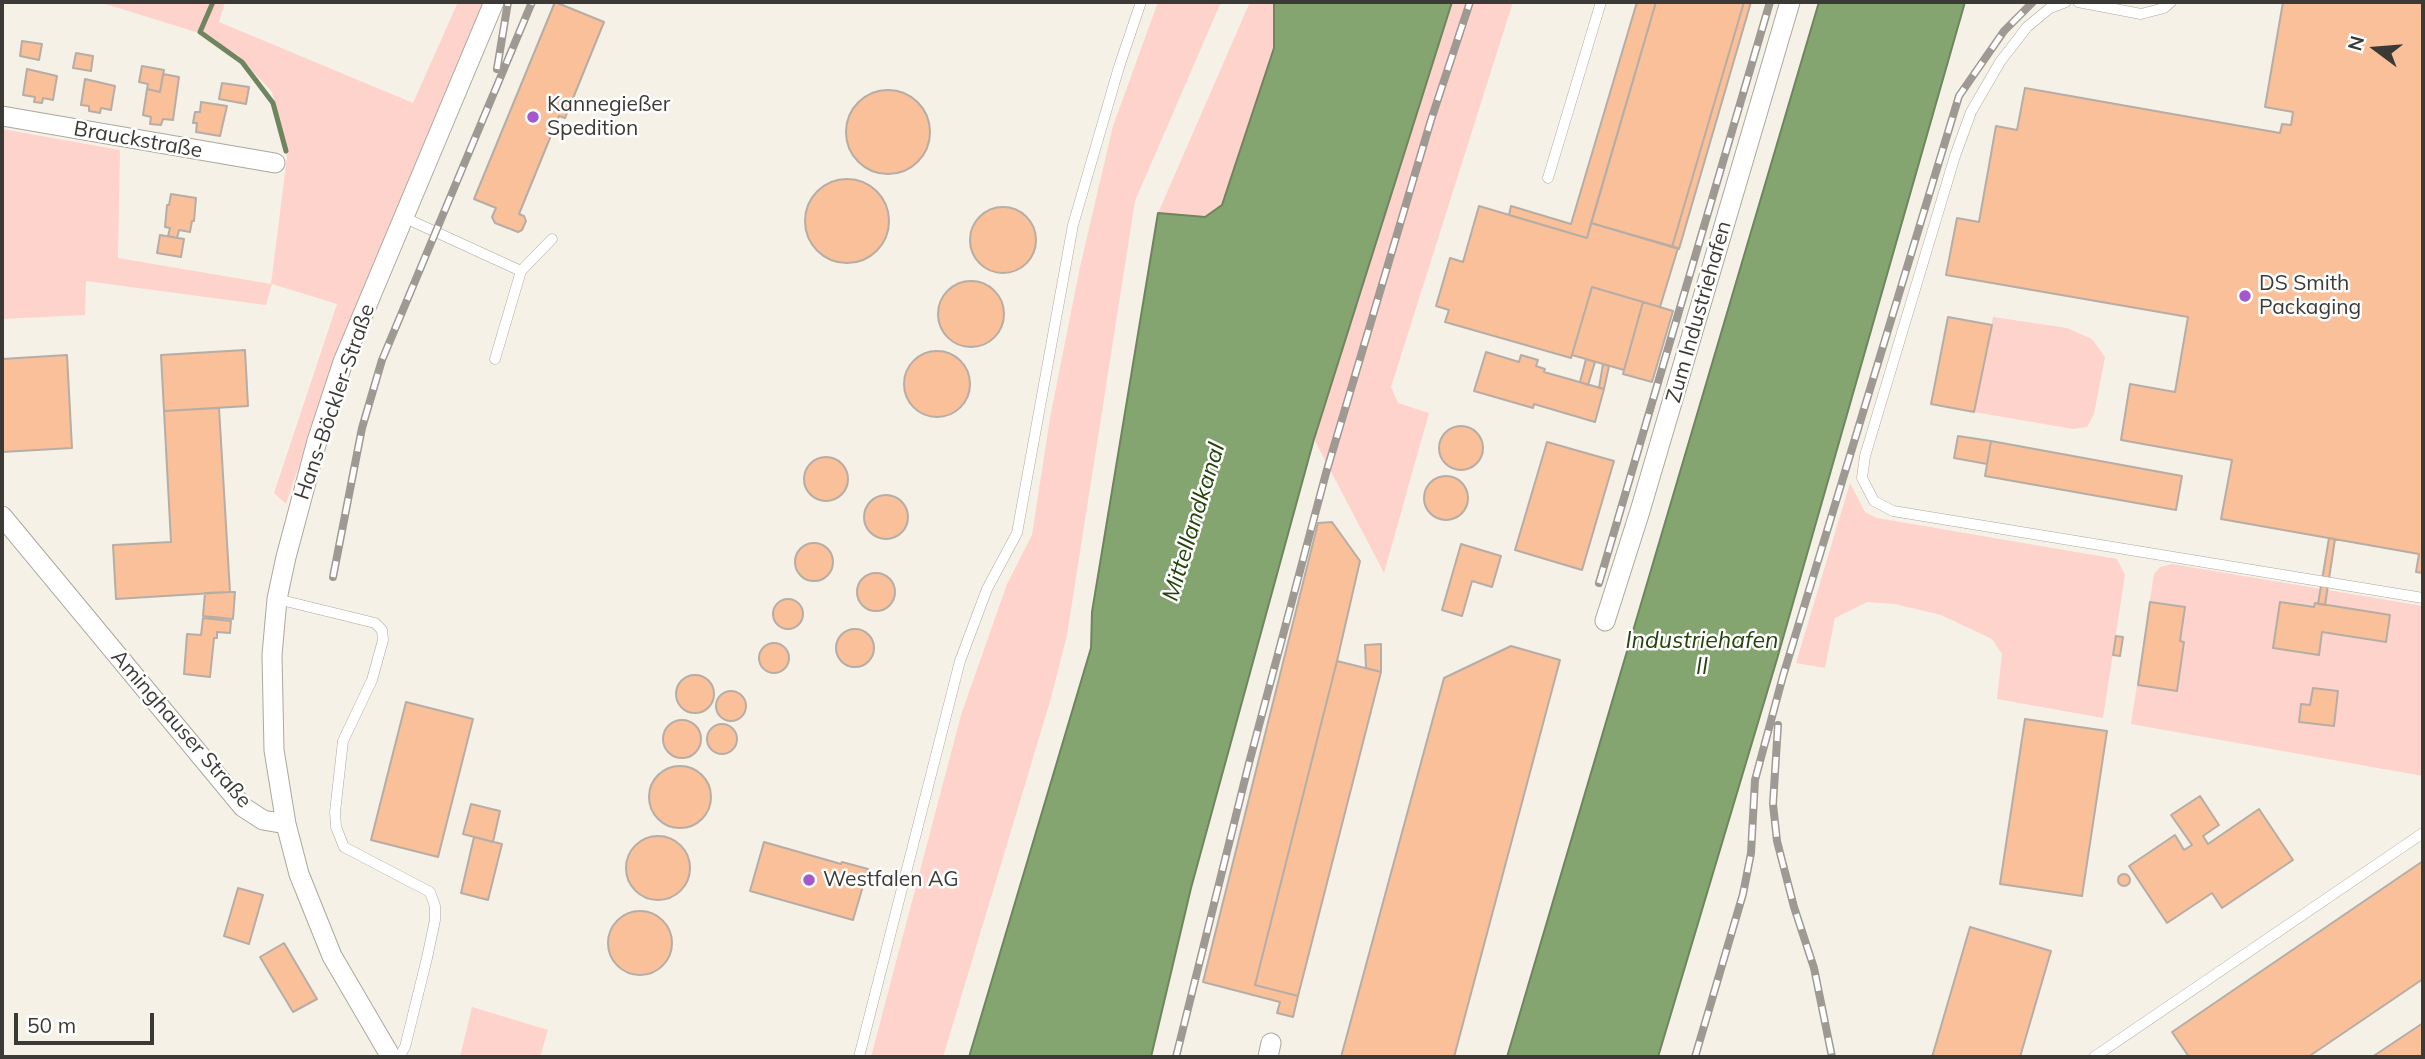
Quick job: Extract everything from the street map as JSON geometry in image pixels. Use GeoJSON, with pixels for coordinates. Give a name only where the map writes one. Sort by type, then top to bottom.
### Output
{"type":"FeatureCollection","features":[{"type":"Feature","properties":{"kind":"street","name":"Hans-Böckler-Straße"},"geometry":{"type":"LineString","coordinates":[[286,824],[274,750],[271,707],[272,655],[278,598],[286,557],[317,441],[344,362],[494,2]]}},
{"type":"Feature","properties":{"kind":"street","name":"Zum Industriehafen"},"geometry":{"type":"LineString","coordinates":[[1605,621],[1790,2]]}},
{"type":"Feature","properties":{"kind":"street","name":"Brauckstraße"},"geometry":{"type":"LineString","coordinates":[[2,116],[275,163]]}},
{"type":"Feature","properties":{"kind":"street","name":"Aminghauser Straße"},"geometry":{"type":"LineString","coordinates":[[2,516],[243,807],[263,820],[286,824]]}},
{"type":"Feature","properties":{"kind":"street"},"geometry":{"type":"LineString","coordinates":[[286,824],[299,874],[332,956],[391,1057]]}},
{"type":"Feature","properties":{"kind":"lane"},"geometry":{"type":"LineString","coordinates":[[859,1057],[960,661],[987,589],[1017,533],[1073,225],[1119,67],[1142,2]]}},
{"type":"Feature","properties":{"kind":"lane"},"geometry":{"type":"LineString","coordinates":[[1548,178],[1601,2]]}},
{"type":"Feature","properties":{"kind":"lane"},"geometry":{"type":"LineString","coordinates":[[2066,2],[2050,8],[2027,27],[2000,62],[1971,112],[1955,156],[1865,456],[1862,478],[1874,501],[1893,511],[2423,598]]}},
{"type":"Feature","properties":{"kind":"lane"},"geometry":{"type":"LineString","coordinates":[[2078,2],[2141,14],[2164,8],[2171,2]]}},
{"type":"Feature","properties":{"kind":"lane"},"geometry":{"type":"LineString","coordinates":[[403,217],[521,271]]}},
{"type":"Feature","properties":{"kind":"lane"},"geometry":{"type":"LineString","coordinates":[[495,359],[521,271],[552,239]]}},
{"type":"Feature","properties":{"kind":"lane"},"geometry":{"type":"LineString","coordinates":[[278,598],[375,623],[382,630],[383,640],[372,680],[344,741],[335,812],[336,827],[344,847],[430,892],[435,906],[435,920],[427,958],[405,1047],[399,1057]]}},
{"type":"Feature","properties":{"kind":"lane"},"geometry":{"type":"LineString","coordinates":[[2094,1057],[2423,833]]}},
{"type":"Feature","properties":{"kind":"shaded area"},"geometry":{"type":"Polygon","coordinates":[[[99,2],[225,2],[219,22],[413,103],[458,2],[483,2],[342,339],[286,504],[274,493],[337,304],[272,284],[266,305],[86,281],[85,315],[2,319],[2,129],[120,150],[118,258],[271,284],[287,157],[272,92],[238,55],[196,32],[99,2]]]}},
{"type":"Feature","properties":{"kind":"shaded area"},"geometry":{"type":"Polygon","coordinates":[[[1158,2],[1221,2],[1135,201],[1067,635],[1051,698],[943,1057],[871,1057],[961,715],[1007,584],[1032,535],[1050,418],[1080,267],[1113,126],[1158,2]]]}},
{"type":"Feature","properties":{"kind":"shaded area"},"geometry":{"type":"Polygon","coordinates":[[[1250,2],[1274,2],[1274,48],[1222,205],[1206,217],[1158,213],[1250,2]]]}},
{"type":"Feature","properties":{"kind":"shaded area"},"geometry":{"type":"Polygon","coordinates":[[[1452,2],[1513,2],[1391,387],[1398,403],[1429,413],[1384,573],[1314,439],[1403,150],[1452,2]]]}},
{"type":"Feature","properties":{"kind":"shaded area"},"geometry":{"type":"Polygon","coordinates":[[[1993,317],[2067,328],[2092,339],[2105,357],[2094,414],[2087,427],[2073,429],[1974,412],[1993,317]]]}},
{"type":"Feature","properties":{"kind":"shaded area"},"geometry":{"type":"Polygon","coordinates":[[[1850,483],[1865,512],[1877,518],[2117,559],[2125,575],[2103,718],[1997,699],[2002,654],[1992,639],[1941,615],[1895,604],[1867,602],[1835,618],[1825,668],[1796,663],[1850,483]]]}},
{"type":"Feature","properties":{"kind":"shaded area"},"geometry":{"type":"Polygon","coordinates":[[[2172,564],[2423,606],[2423,776],[2131,724],[2154,574],[2160,567],[2172,564]]]}},
{"type":"Feature","properties":{"kind":"shaded area"},"geometry":{"type":"Polygon","coordinates":[[[472,1007],[548,1030],[540,1057],[460,1057],[472,1007]]]}},
{"type":"Feature","properties":{"kind":"water","name":"Mittellandkanal"},"geometry":{"type":"Polygon","coordinates":[[[1274,2],[1452,2],[1314,439],[1191,888],[1151,1057],[969,1057],[1091,648],[1092,612],[1158,213],[1205,217],[1222,205],[1274,48],[1274,2]]]}},
{"type":"Feature","properties":{"kind":"water","name":"Industriehafen II"},"geometry":{"type":"Polygon","coordinates":[[[1819,2],[1965,2],[1777,659],[1658,1057],[1507,1057],[1819,2]]]}},
{"type":"Feature","properties":{"kind":"building","name":"Kannegießer Spedition"},"geometry":{"type":"Polygon","coordinates":[[[555,2],[604,22],[565,118],[559,116],[519,214],[524,216],[526,221],[518,232],[495,223],[492,217],[496,208],[474,199],[555,2]]]}},
{"type":"Feature","properties":{"kind":"building"},"geometry":{"type":"Polygon","coordinates":[[[1637,2],[1656,2],[1587,238],[1509,215],[1511,206],[1571,224],[1637,2]]]}},
{"type":"Feature","properties":{"kind":"building"},"geometry":{"type":"Polygon","coordinates":[[[1656,2],[1744,2],[1672,247],[1591,223],[1656,2]]]}},
{"type":"Feature","properties":{"kind":"building"},"geometry":{"type":"Polygon","coordinates":[[[1744,2],[1751,2],[1679,249],[1672,247],[1744,2]]]}},
{"type":"Feature","properties":{"kind":"building","name":"DS Smith Packaging"},"geometry":{"type":"Polygon","coordinates":[[[2283,2],[2423,2],[2423,573],[2416,572],[2419,554],[2221,519],[2232,460],[2121,440],[2130,384],[2175,392],[2188,317],[1946,275],[1957,218],[1979,222],[1996,126],[2017,130],[2025,88],[2280,133],[2282,124],[2291,125],[2293,112],[2265,107],[2283,2]]]}},
{"type":"Feature","properties":{"kind":"building"},"geometry":{"type":"Polygon","coordinates":[[[22,41],[42,44],[39,60],[20,56],[22,41]]]}},
{"type":"Feature","properties":{"kind":"building"},"geometry":{"type":"Polygon","coordinates":[[[76,53],[93,56],[91,71],[73,68],[76,53]]]}},
{"type":"Feature","properties":{"kind":"building"},"geometry":{"type":"Polygon","coordinates":[[[142,66],[164,70],[160,92],[147,89],[148,84],[139,82],[142,66]]]}},
{"type":"Feature","properties":{"kind":"building"},"geometry":{"type":"Polygon","coordinates":[[[27,69],[57,76],[53,100],[43,98],[42,103],[34,102],[35,97],[23,95],[27,69]]]}},
{"type":"Feature","properties":{"kind":"building"},"geometry":{"type":"Polygon","coordinates":[[[163,74],[179,77],[173,120],[163,119],[161,125],[150,124],[151,117],[143,115],[147,89],[160,92],[163,74]]]}},
{"type":"Feature","properties":{"kind":"building"},"geometry":{"type":"Polygon","coordinates":[[[85,79],[115,86],[111,110],[101,108],[100,113],[89,111],[89,106],[81,105],[85,79]]]}},
{"type":"Feature","properties":{"kind":"building"},"geometry":{"type":"Polygon","coordinates":[[[222,83],[249,87],[246,104],[219,99],[222,83]]]}},
{"type":"Feature","properties":{"kind":"building"},"geometry":{"type":"Polygon","coordinates":[[[888,90],[904,93],[918,102],[927,116],[930,132],[927,148],[918,162],[904,171],[888,174],[872,171],[858,162],[849,148],[846,132],[849,116],[858,102],[872,93],[888,90]]]}},
{"type":"Feature","properties":{"kind":"building"},"geometry":{"type":"Polygon","coordinates":[[[201,102],[227,106],[220,136],[196,132],[197,123],[193,123],[195,112],[200,112],[201,102]]]}},
{"type":"Feature","properties":{"kind":"building"},"geometry":{"type":"Polygon","coordinates":[[[847,179],[863,182],[877,191],[886,205],[889,221],[886,237],[877,251],[863,260],[847,263],[831,260],[817,251],[808,237],[805,221],[808,205],[817,191],[831,182],[847,179]]]}},
{"type":"Feature","properties":{"kind":"building"},"geometry":{"type":"Polygon","coordinates":[[[171,194],[196,198],[190,232],[179,230],[177,238],[168,236],[170,228],[165,227],[171,194]]]}},
{"type":"Feature","properties":{"kind":"building"},"geometry":{"type":"Polygon","coordinates":[[[1479,206],[1587,238],[1591,223],[1678,248],[1660,307],[1592,287],[1571,358],[1445,322],[1449,310],[1436,306],[1450,258],[1463,262],[1479,206]]]}},
{"type":"Feature","properties":{"kind":"building"},"geometry":{"type":"Polygon","coordinates":[[[997,207],[1009,207],[1021,212],[1031,222],[1036,240],[1034,253],[1021,268],[1009,273],[997,273],[985,268],[975,258],[970,246],[970,234],[975,222],[985,212],[997,207]]]}},
{"type":"Feature","properties":{"kind":"building"},"geometry":{"type":"Polygon","coordinates":[[[160,235],[184,239],[181,257],[157,253],[160,235]]]}},
{"type":"Feature","properties":{"kind":"building"},"geometry":{"type":"Polygon","coordinates":[[[965,281],[977,281],[989,286],[999,296],[1004,314],[1002,327],[989,342],[977,347],[965,347],[953,342],[943,332],[938,320],[938,308],[943,296],[953,286],[965,281]]]}},
{"type":"Feature","properties":{"kind":"building"},"geometry":{"type":"Polygon","coordinates":[[[1592,287],[1643,302],[1624,370],[1572,355],[1592,287]]]}},
{"type":"Feature","properties":{"kind":"building"},"geometry":{"type":"Polygon","coordinates":[[[1643,302],[1673,311],[1652,382],[1623,374],[1643,302]]]}},
{"type":"Feature","properties":{"kind":"building"},"geometry":{"type":"Polygon","coordinates":[[[1948,317],[1992,325],[1974,412],[1931,404],[1948,317]]]}},
{"type":"Feature","properties":{"kind":"building"},"geometry":{"type":"Polygon","coordinates":[[[245,350],[248,406],[164,411],[161,355],[245,350]]]}},
{"type":"Feature","properties":{"kind":"building"},"geometry":{"type":"Polygon","coordinates":[[[931,351],[943,351],[955,356],[965,366],[970,384],[968,397],[955,412],[943,417],[931,417],[919,412],[909,402],[904,390],[904,378],[909,366],[919,356],[931,351]]]}},
{"type":"Feature","properties":{"kind":"building"},"geometry":{"type":"Polygon","coordinates":[[[1486,352],[1519,362],[1521,355],[1538,360],[1536,366],[1545,369],[1544,372],[1604,389],[1595,422],[1534,404],[1533,408],[1474,391],[1486,352]]]}},
{"type":"Feature","properties":{"kind":"building"},"geometry":{"type":"Polygon","coordinates":[[[67,355],[72,448],[2,452],[2,359],[67,355]]]}},
{"type":"Feature","properties":{"kind":"building"},"geometry":{"type":"Polygon","coordinates":[[[1586,359],[1595,362],[1588,385],[1580,382],[1586,359]]]}},
{"type":"Feature","properties":{"kind":"building"},"geometry":{"type":"Polygon","coordinates":[[[1603,364],[1609,366],[1604,389],[1599,388],[1603,364]]]}},
{"type":"Feature","properties":{"kind":"building"},"geometry":{"type":"Polygon","coordinates":[[[219,408],[230,592],[116,599],[113,545],[171,542],[164,411],[219,408]]]}},
{"type":"Feature","properties":{"kind":"building"},"geometry":{"type":"Polygon","coordinates":[[[1461,426],[1470,427],[1477,432],[1482,439],[1482,457],[1477,464],[1470,469],[1461,470],[1452,469],[1445,464],[1440,457],[1439,448],[1440,439],[1445,432],[1452,427],[1461,426]]]}},
{"type":"Feature","properties":{"kind":"building"},"geometry":{"type":"Polygon","coordinates":[[[1958,436],[1991,441],[1987,464],[1954,458],[1958,436]]]}},
{"type":"Feature","properties":{"kind":"building"},"geometry":{"type":"Polygon","coordinates":[[[1991,441],[2182,476],[2176,510],[1985,476],[1991,441]]]}},
{"type":"Feature","properties":{"kind":"building"},"geometry":{"type":"Polygon","coordinates":[[[1547,442],[1614,461],[1582,570],[1515,550],[1547,442]]]}},
{"type":"Feature","properties":{"kind":"building"},"geometry":{"type":"Polygon","coordinates":[[[826,457],[842,463],[848,479],[842,495],[826,501],[810,495],[804,479],[810,463],[826,457]]]}},
{"type":"Feature","properties":{"kind":"building"},"geometry":{"type":"Polygon","coordinates":[[[1446,476],[1455,477],[1462,482],[1467,489],[1467,507],[1462,514],[1455,519],[1446,520],[1437,519],[1430,514],[1425,507],[1424,498],[1425,489],[1430,482],[1437,477],[1446,476]]]}},
{"type":"Feature","properties":{"kind":"building"},"geometry":{"type":"Polygon","coordinates":[[[886,495],[902,501],[908,517],[902,533],[886,539],[870,533],[864,517],[870,501],[886,495]]]}},
{"type":"Feature","properties":{"kind":"building"},"geometry":{"type":"Polygon","coordinates":[[[1332,522],[1360,561],[1255,985],[1298,996],[1293,1017],[1277,1013],[1280,1002],[1203,982],[1318,523],[1332,522]]]}},
{"type":"Feature","properties":{"kind":"building"},"geometry":{"type":"Polygon","coordinates":[[[2329,538],[2335,539],[2325,605],[2318,604],[2329,538]]]}},
{"type":"Feature","properties":{"kind":"building"},"geometry":{"type":"Polygon","coordinates":[[[814,543],[828,548],[833,562],[828,576],[814,581],[800,576],[795,562],[800,548],[814,543]]]}},
{"type":"Feature","properties":{"kind":"building"},"geometry":{"type":"Polygon","coordinates":[[[1461,544],[1501,556],[1492,587],[1472,581],[1462,616],[1442,610],[1461,544]]]}},
{"type":"Feature","properties":{"kind":"building"},"geometry":{"type":"Polygon","coordinates":[[[876,573],[890,578],[895,592],[890,606],[876,611],[862,606],[857,592],[862,578],[876,573]]]}},
{"type":"Feature","properties":{"kind":"building"},"geometry":{"type":"Polygon","coordinates":[[[235,592],[233,619],[203,616],[205,593],[235,592]]]}},
{"type":"Feature","properties":{"kind":"building"},"geometry":{"type":"Polygon","coordinates":[[[788,599],[794,600],[802,608],[802,620],[794,628],[788,629],[782,628],[774,620],[773,614],[774,608],[782,600],[788,599]]]}},
{"type":"Feature","properties":{"kind":"building"},"geometry":{"type":"Polygon","coordinates":[[[2150,602],[2185,607],[2180,641],[2184,642],[2177,691],[2138,685],[2150,602]]]}},
{"type":"Feature","properties":{"kind":"building"},"geometry":{"type":"Polygon","coordinates":[[[2280,602],[2314,607],[2315,603],[2390,615],[2386,642],[2322,632],[2319,655],[2273,648],[2280,602]]]}},
{"type":"Feature","properties":{"kind":"building"},"geometry":{"type":"Polygon","coordinates":[[[203,618],[231,621],[230,633],[217,632],[217,638],[214,638],[210,677],[184,674],[187,634],[201,635],[203,618]]]}},
{"type":"Feature","properties":{"kind":"building"},"geometry":{"type":"Polygon","coordinates":[[[855,629],[869,634],[874,648],[869,662],[855,667],[841,662],[836,648],[841,634],[855,629]]]}},
{"type":"Feature","properties":{"kind":"building"},"geometry":{"type":"Polygon","coordinates":[[[2116,636],[2123,637],[2120,656],[2113,655],[2116,636]]]}},
{"type":"Feature","properties":{"kind":"building"},"geometry":{"type":"Polygon","coordinates":[[[774,643],[780,644],[788,652],[788,664],[780,672],[774,673],[768,672],[760,664],[759,658],[760,652],[768,644],[774,643]]]}},
{"type":"Feature","properties":{"kind":"building"},"geometry":{"type":"Polygon","coordinates":[[[1381,644],[1381,672],[1366,668],[1365,645],[1381,644]]]}},
{"type":"Feature","properties":{"kind":"building"},"geometry":{"type":"Polygon","coordinates":[[[1511,646],[1560,660],[1454,1057],[1341,1057],[1444,678],[1511,646]]]}},
{"type":"Feature","properties":{"kind":"building"},"geometry":{"type":"Polygon","coordinates":[[[1337,661],[1381,672],[1298,996],[1255,985],[1337,661]]]}},
{"type":"Feature","properties":{"kind":"building"},"geometry":{"type":"Polygon","coordinates":[[[695,675],[709,680],[714,694],[709,708],[695,713],[681,708],[676,694],[681,680],[695,675]]]}},
{"type":"Feature","properties":{"kind":"building"},"geometry":{"type":"Polygon","coordinates":[[[2313,688],[2338,691],[2334,726],[2299,722],[2301,704],[2310,705],[2313,688]]]}},
{"type":"Feature","properties":{"kind":"building"},"geometry":{"type":"Polygon","coordinates":[[[731,691],[737,692],[745,700],[745,712],[737,720],[731,721],[725,720],[717,712],[716,706],[717,700],[725,692],[731,691]]]}},
{"type":"Feature","properties":{"kind":"building"},"geometry":{"type":"Polygon","coordinates":[[[406,702],[473,719],[438,857],[371,840],[406,702]]]}},
{"type":"Feature","properties":{"kind":"building"},"geometry":{"type":"Polygon","coordinates":[[[2025,719],[2107,731],[2082,896],[2000,884],[2025,719]]]}},
{"type":"Feature","properties":{"kind":"building"},"geometry":{"type":"Polygon","coordinates":[[[682,720],[696,725],[701,739],[696,753],[682,758],[668,753],[663,739],[668,725],[682,720]]]}},
{"type":"Feature","properties":{"kind":"building"},"geometry":{"type":"Polygon","coordinates":[[[722,724],[728,725],[736,733],[736,745],[728,753],[722,754],[716,753],[708,745],[707,739],[708,733],[716,725],[722,724]]]}},
{"type":"Feature","properties":{"kind":"building"},"geometry":{"type":"Polygon","coordinates":[[[674,766],[686,766],[702,775],[709,785],[709,809],[702,819],[686,828],[674,828],[663,823],[654,814],[649,803],[649,791],[654,780],[663,771],[674,766]]]}},
{"type":"Feature","properties":{"kind":"building"},"geometry":{"type":"Polygon","coordinates":[[[2200,796],[2219,825],[2203,836],[2208,844],[2259,809],[2293,860],[2222,908],[2212,893],[2167,923],[2129,866],[2175,835],[2184,850],[2192,845],[2171,815],[2200,796]]]}},
{"type":"Feature","properties":{"kind":"building"},"geometry":{"type":"Polygon","coordinates":[[[471,804],[500,811],[493,842],[463,834],[471,804]]]}},
{"type":"Feature","properties":{"kind":"building"},"geometry":{"type":"Polygon","coordinates":[[[658,836],[676,842],[684,850],[690,868],[684,886],[676,894],[658,900],[640,894],[632,886],[626,868],[632,850],[640,842],[658,836]]]}},
{"type":"Feature","properties":{"kind":"building"},"geometry":{"type":"Polygon","coordinates":[[[474,837],[502,844],[488,900],[461,893],[474,837]]]}},
{"type":"Feature","properties":{"kind":"building","name":"Westfalen AG"},"geometry":{"type":"Polygon","coordinates":[[[764,842],[868,869],[853,920],[750,891],[764,842]]]}},
{"type":"Feature","properties":{"kind":"building"},"geometry":{"type":"Polygon","coordinates":[[[2423,861],[2423,979],[2308,1057],[2189,1057],[2172,1032],[2423,861]]]}},
{"type":"Feature","properties":{"kind":"building"},"geometry":{"type":"Polygon","coordinates":[[[2124,874],[2130,880],[2124,886],[2118,880],[2124,874]]]}},
{"type":"Feature","properties":{"kind":"building"},"geometry":{"type":"Polygon","coordinates":[[[238,888],[263,895],[249,944],[224,936],[238,888]]]}},
{"type":"Feature","properties":{"kind":"building"},"geometry":{"type":"Polygon","coordinates":[[[640,911],[658,917],[666,925],[672,943],[666,961],[658,969],[640,975],[622,969],[614,961],[608,943],[614,925],[622,917],[640,911]]]}},
{"type":"Feature","properties":{"kind":"building"},"geometry":{"type":"Polygon","coordinates":[[[1970,927],[2051,951],[2020,1057],[1932,1057],[1970,927]]]}},
{"type":"Feature","properties":{"kind":"building"},"geometry":{"type":"Polygon","coordinates":[[[284,943],[317,999],[293,1012],[260,957],[284,943]]]}},
{"type":"Feature","properties":{"kind":"building"},"geometry":{"type":"Polygon","coordinates":[[[2423,1023],[2423,1057],[2372,1057],[2423,1023]]]}},
{"type":"Feature","properties":{"kind":"waterway"},"geometry":{"type":"LineString","coordinates":[[213,2],[200,32],[242,62],[273,103],[286,151]]}},
{"type":"Feature","properties":{"kind":"railway"},"geometry":{"type":"LineString","coordinates":[[497,69],[508,2]]}},
{"type":"Feature","properties":{"kind":"railway"},"geometry":{"type":"LineString","coordinates":[[333,577],[362,428],[382,360],[532,2]]}},
{"type":"Feature","properties":{"kind":"railway"},"geometry":{"type":"LineString","coordinates":[[1176,1057],[1249,763],[1326,473],[1431,120],[1470,2]]}},
{"type":"Feature","properties":{"kind":"railway"},"geometry":{"type":"LineString","coordinates":[[1599,583],[1770,2]]}},
{"type":"Feature","properties":{"kind":"railway"},"geometry":{"type":"LineString","coordinates":[[1695,1057],[1743,894],[1751,853],[1755,780],[1783,676],[1959,96],[2004,31],[2033,2]]}},
{"type":"Feature","properties":{"kind":"railway"},"geometry":{"type":"LineString","coordinates":[[1778,725],[1773,804],[1777,841],[1794,907],[1814,968],[1832,1057]]}},
{"type":"Feature","properties":{"kind":"place","name":"Kannegießer Spedition"},"geometry":{"type":"Point","coordinates":[533,117]}},
{"type":"Feature","properties":{"kind":"place","name":"DS Smith Packaging"},"geometry":{"type":"Point","coordinates":[2245,296]}},
{"type":"Feature","properties":{"kind":"place","name":"Westfalen AG"},"geometry":{"type":"Point","coordinates":[809,880]}}]}
